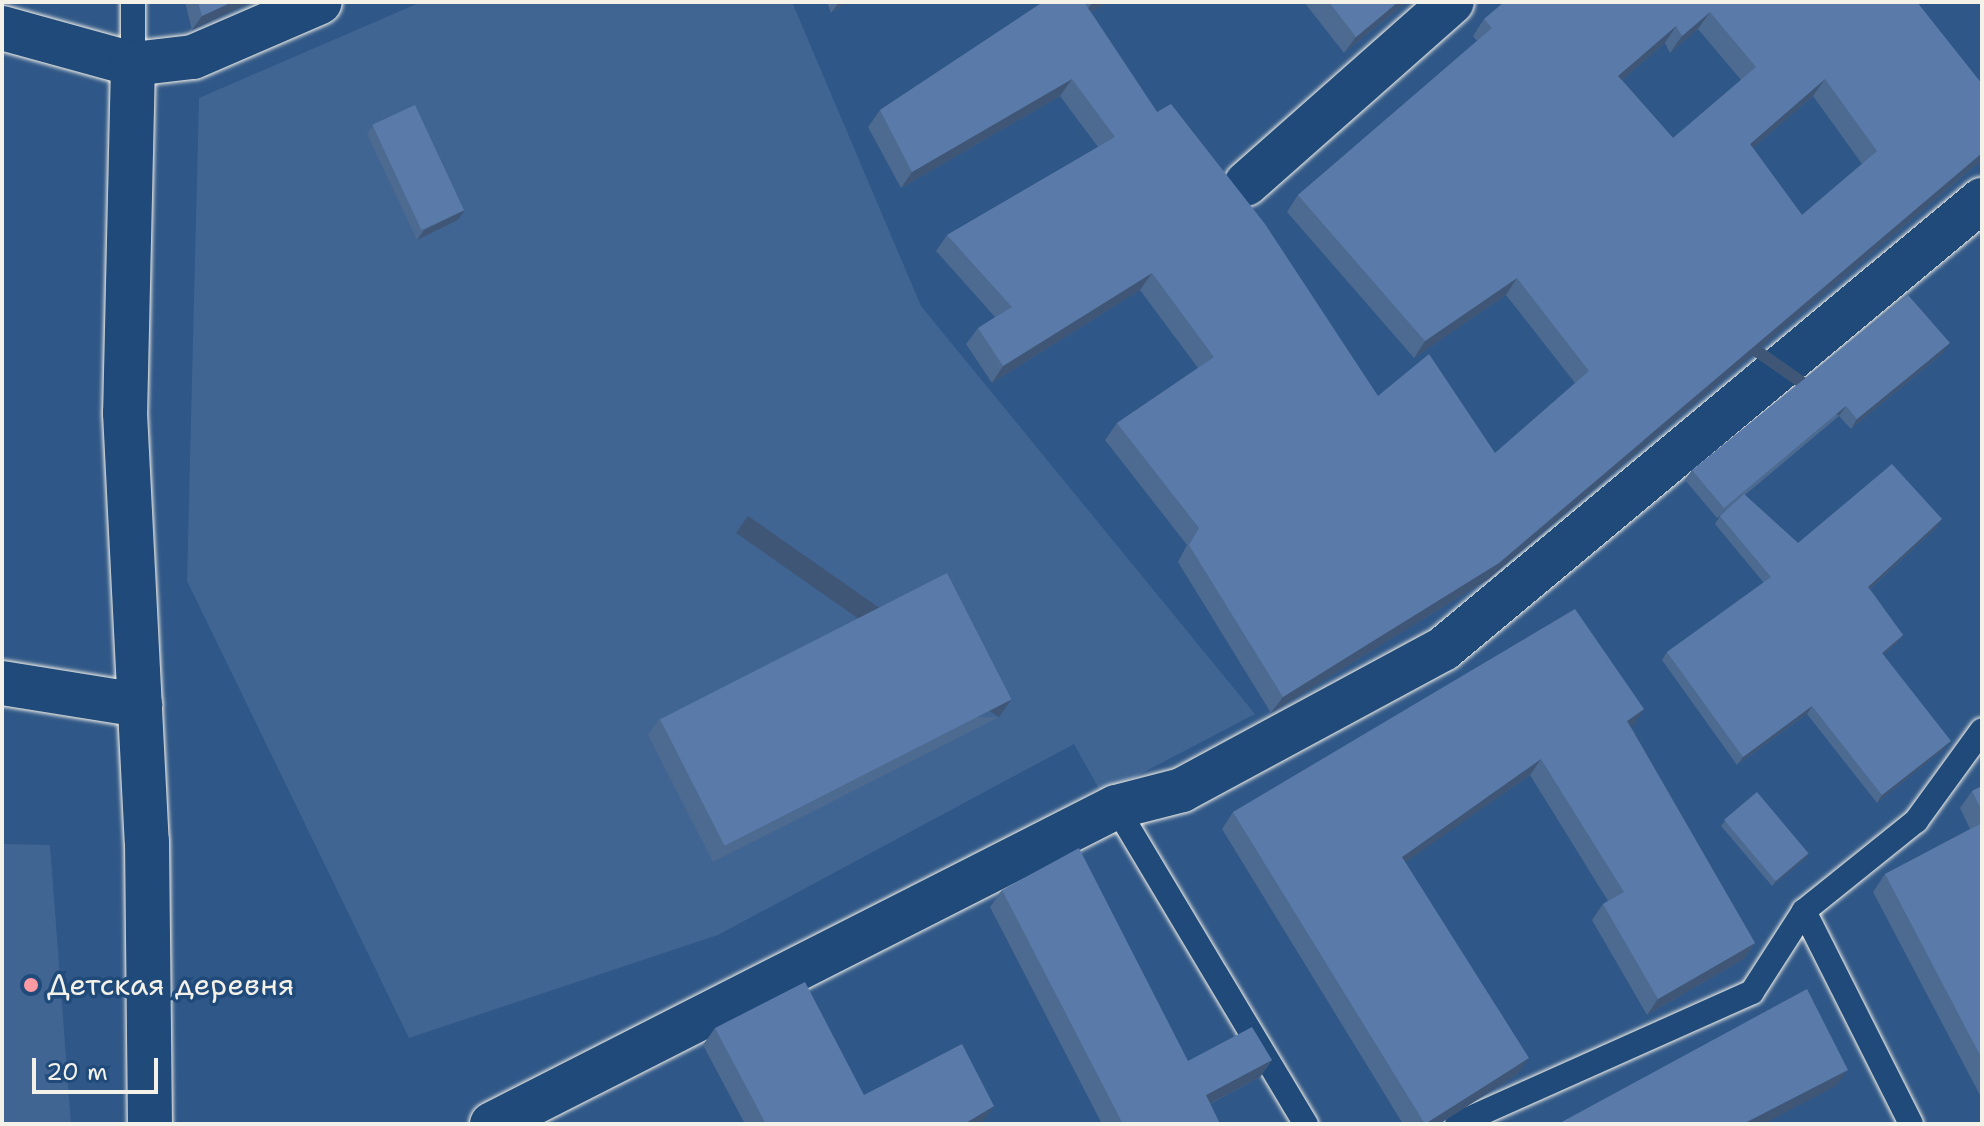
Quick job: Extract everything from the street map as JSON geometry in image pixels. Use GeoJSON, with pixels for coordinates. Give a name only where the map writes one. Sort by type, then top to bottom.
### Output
{"type":"FeatureCollection","features":[{"type":"Feature","properties":{"kind":"street"},"geometry":{"type":"LineString","coordinates":[[2,28],[133,64],[193,57],[320,2]]}},
{"type":"Feature","properties":{"kind":"street"},"geometry":{"type":"LineString","coordinates":[[1246,184],[1452,2]]}},
{"type":"Feature","properties":{"kind":"street"},"geometry":{"type":"LineString","coordinates":[[133,64],[125,413],[140,705],[150,1124]]}},
{"type":"Feature","properties":{"kind":"street"},"geometry":{"type":"LineString","coordinates":[[492,1124],[1116,807],[1182,790],[1443,649],[1982,200]]}},
{"type":"Feature","properties":{"kind":"street"},"geometry":{"type":"LineString","coordinates":[[2,683],[140,705]]}},
{"type":"Feature","properties":{"kind":"lane"},"geometry":{"type":"LineString","coordinates":[[133,2],[133,64]]}},
{"type":"Feature","properties":{"kind":"lane"},"geometry":{"type":"LineString","coordinates":[[1457,1124],[1752,992],[1804,911],[1916,821],[1982,730]]}},
{"type":"Feature","properties":{"kind":"lane"},"geometry":{"type":"LineString","coordinates":[[1116,807],[1306,1124]]}},
{"type":"Feature","properties":{"kind":"lane"},"geometry":{"type":"LineString","coordinates":[[1804,911],[1911,1124]]}},
{"type":"Feature","properties":{"kind":"shaded area"},"geometry":{"type":"Polygon","coordinates":[[[421,2],[792,2],[921,306],[1255,714],[1102,794],[1074,744],[718,935],[409,1038],[187,581],[199,98],[421,2]]]}},
{"type":"Feature","properties":{"kind":"shaded area","name":"Детская деревня"},"geometry":{"type":"Polygon","coordinates":[[[2,844],[50,845],[71,1124],[2,1124],[2,844]]]}},
{"type":"Feature","properties":{"kind":"building"},"geometry":{"type":"Polygon","coordinates":[[[198,2],[232,2],[202,16],[198,2]]]}},
{"type":"Feature","properties":{"kind":"building"},"geometry":{"type":"Polygon","coordinates":[[[1043,2],[1084,2],[1157,112],[1171,104],[1265,224],[1378,396],[1429,354],[1495,453],[1589,371],[1517,278],[1425,341],[1298,195],[1492,28],[1484,19],[1504,2],[1917,2],[1982,84],[1982,153],[1499,563],[1283,697],[1189,545],[1199,528],[1117,423],[1214,357],[1152,273],[1003,366],[978,328],[1012,307],[947,235],[1115,137],[1072,79],[912,172],[880,110],[1043,2]],[[1710,12],[1682,36],[1676,26],[1618,76],[1673,138],[1756,67],[1710,12]],[[1825,79],[1750,144],[1802,215],[1877,151],[1825,79]]]}},
{"type":"Feature","properties":{"kind":"building"},"geometry":{"type":"Polygon","coordinates":[[[1329,2],[1398,2],[1356,37],[1329,2]]]}},
{"type":"Feature","properties":{"kind":"building"},"geometry":{"type":"Polygon","coordinates":[[[415,105],[464,210],[421,230],[372,125],[415,105]]]}},
{"type":"Feature","properties":{"kind":"building"},"geometry":{"type":"Polygon","coordinates":[[[1908,295],[1950,343],[1857,419],[1846,406],[1724,508],[1692,470],[1908,295]]]}},
{"type":"Feature","properties":{"kind":"building"},"geometry":{"type":"Polygon","coordinates":[[[1892,464],[1942,519],[1868,587],[1903,635],[1882,653],[1951,741],[1882,795],[1812,706],[1743,757],[1667,652],[1771,577],[1720,516],[1744,494],[1798,543],[1892,464]]]}},
{"type":"Feature","properties":{"kind":"building"},"geometry":{"type":"Polygon","coordinates":[[[947,573],[1011,700],[725,846],[660,719],[947,573]]]}},
{"type":"Feature","properties":{"kind":"building"},"geometry":{"type":"Polygon","coordinates":[[[1575,609],[1644,709],[1627,721],[1755,943],[1658,999],[1603,904],[1624,892],[1541,759],[1402,857],[1529,1058],[1425,1124],[1233,812],[1575,609]]]}},
{"type":"Feature","properties":{"kind":"building"},"geometry":{"type":"Polygon","coordinates":[[[1982,786],[1982,811],[1972,791],[1982,786]]]}},
{"type":"Feature","properties":{"kind":"building"},"geometry":{"type":"Polygon","coordinates":[[[1757,792],[1808,853],[1775,881],[1724,820],[1757,792]]]}},
{"type":"Feature","properties":{"kind":"building"},"geometry":{"type":"Polygon","coordinates":[[[1982,823],[1982,1059],[1885,874],[1982,823]]]}},
{"type":"Feature","properties":{"kind":"building"},"geometry":{"type":"Polygon","coordinates":[[[1079,848],[1188,1061],[1252,1027],[1272,1060],[1206,1095],[1220,1124],[1123,1124],[1002,890],[1079,848]]]}},
{"type":"Feature","properties":{"kind":"building"},"geometry":{"type":"Polygon","coordinates":[[[805,982],[864,1095],[962,1044],[994,1106],[964,1124],[766,1124],[715,1028],[805,982]]]}},
{"type":"Feature","properties":{"kind":"building"},"geometry":{"type":"Polygon","coordinates":[[[1807,989],[1848,1070],[1743,1124],[1558,1124],[1807,989]]]}},
{"type":"Feature","properties":{"kind":"place","name":"Детская деревня"},"geometry":{"type":"Point","coordinates":[31,985]}}]}
